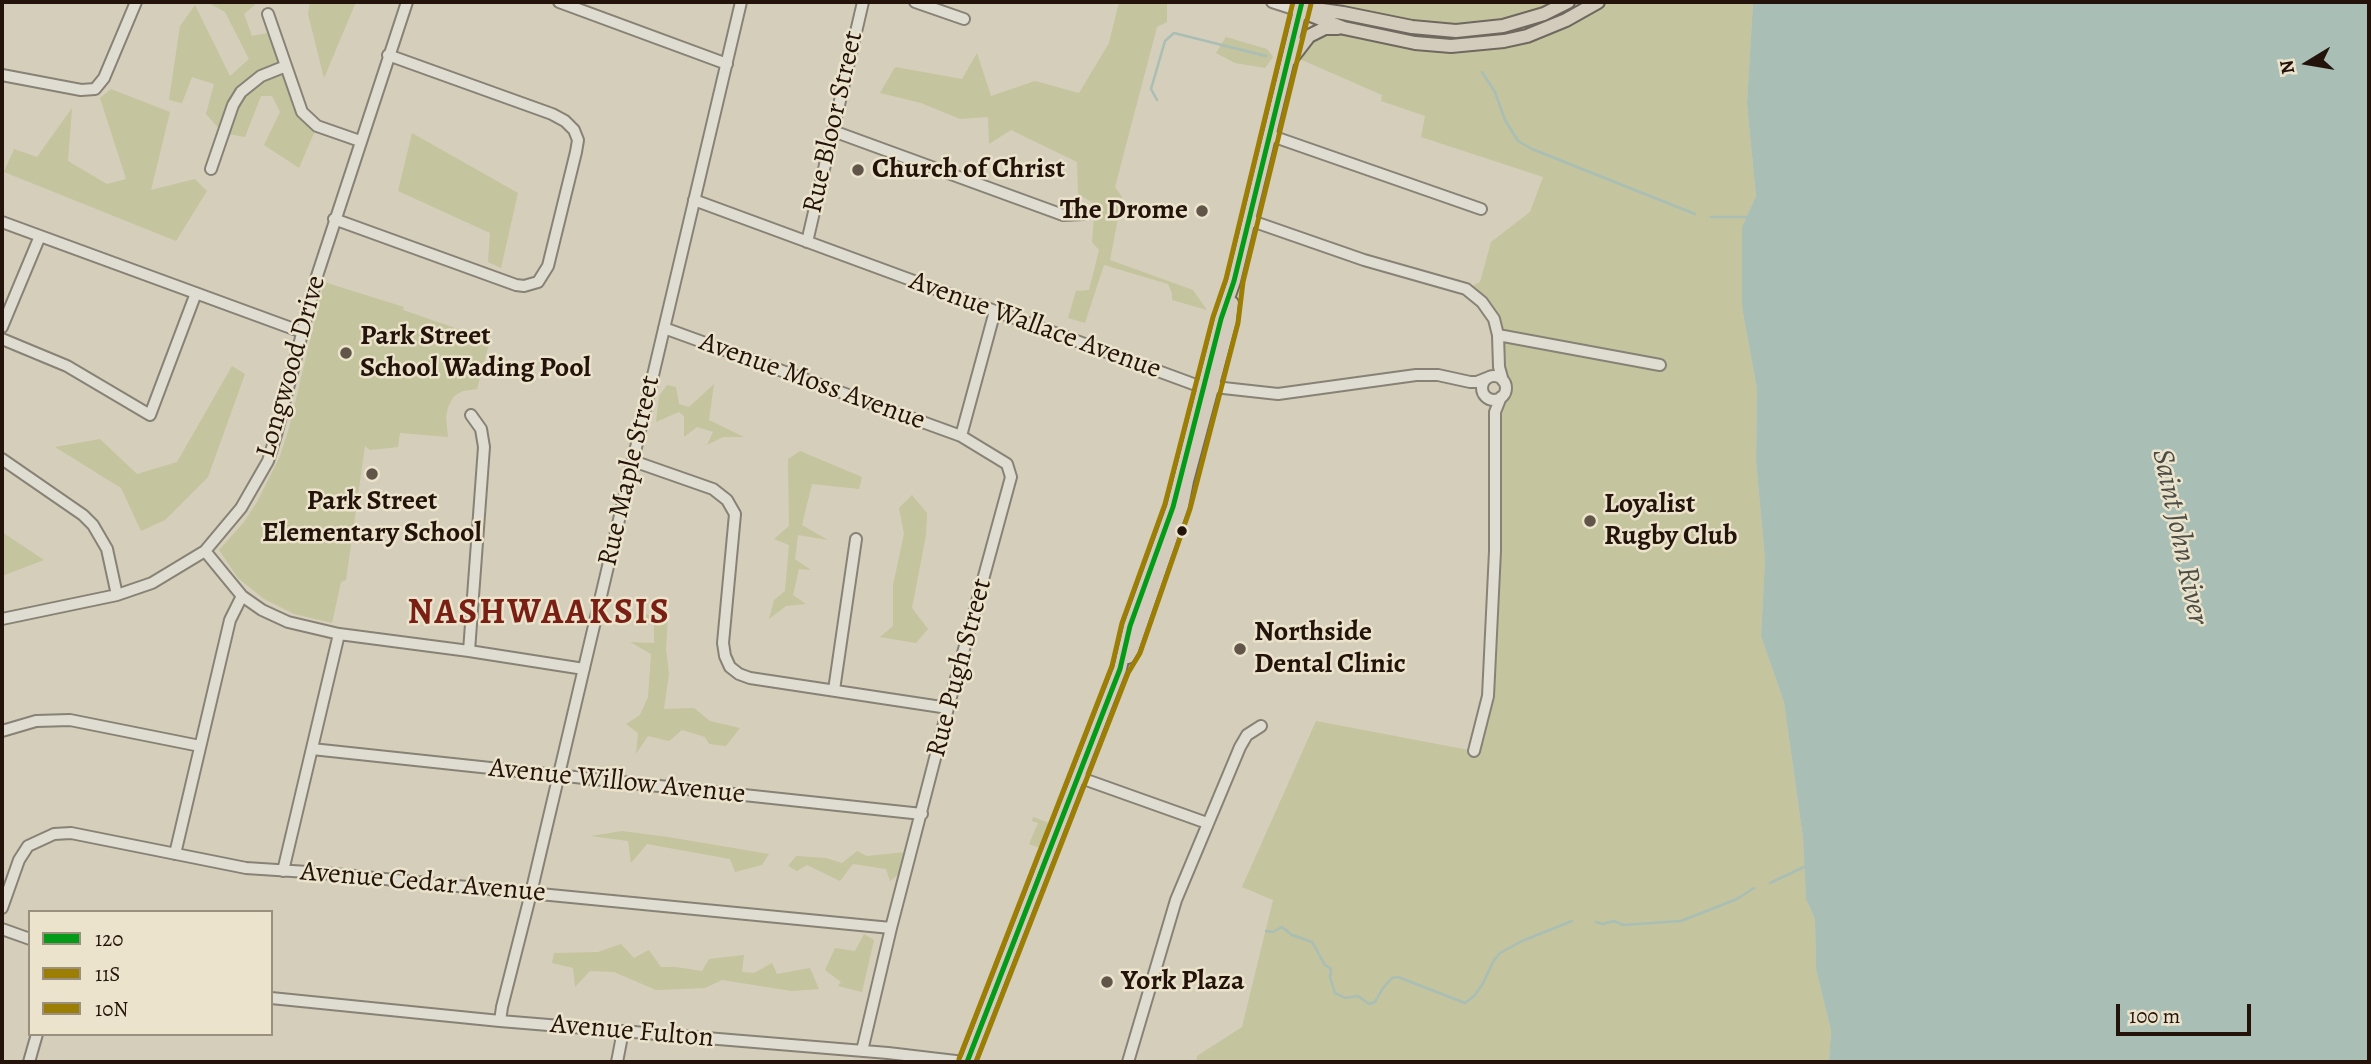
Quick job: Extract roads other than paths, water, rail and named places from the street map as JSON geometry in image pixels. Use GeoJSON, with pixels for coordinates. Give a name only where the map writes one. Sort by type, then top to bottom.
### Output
{"type":"FeatureCollection","features":[{"type":"Feature","properties":{"kind":"main road"},"geometry":{"type":"LineString","coordinates":[[1327,2],[1343,12]]}},
{"type":"Feature","properties":{"kind":"main road"},"geometry":{"type":"LineString","coordinates":[[1301,6],[1343,12],[1403,26],[1456,31],[1503,26],[1544,14],[1568,2]]}},
{"type":"Feature","properties":{"kind":"main road"},"geometry":{"type":"LineString","coordinates":[[1286,68],[1297,49],[1309,36],[1325,28],[1344,28],[1415,43],[1451,46],[1480,44],[1504,41],[1546,29],[1598,2]]}},
{"type":"Feature","properties":{"kind":"main road"},"geometry":{"type":"LineString","coordinates":[[1301,6],[1344,28]]}},
{"type":"Feature","properties":{"kind":"main road"},"geometry":{"type":"LineString","coordinates":[[966,1062],[1120,669],[1132,650],[1182,506],[1209,387],[1221,319],[1234,281],[1301,6]]}},
{"type":"Feature","properties":{"kind":"street"},"geometry":{"type":"LineString","coordinates":[[2,75],[81,90],[95,89],[104,78],[136,2]]}},
{"type":"Feature","properties":{"kind":"street","name":"Longwood Drive"},"geometry":{"type":"LineString","coordinates":[[2,619],[117,595],[152,583],[205,551],[241,508],[268,461],[334,219],[407,2]]}},
{"type":"Feature","properties":{"kind":"street"},"geometry":{"type":"LineString","coordinates":[[561,2],[727,64]]}},
{"type":"Feature","properties":{"kind":"street","name":"Rue Maple Street"},"geometry":{"type":"LineString","coordinates":[[500,1021],[741,2]]}},
{"type":"Feature","properties":{"kind":"street","name":"Rue Bloor Street"},"geometry":{"type":"LineString","coordinates":[[807,242],[863,2]]}},
{"type":"Feature","properties":{"kind":"street"},"geometry":{"type":"LineString","coordinates":[[915,2],[964,19]]}},
{"type":"Feature","properties":{"kind":"street"},"geometry":{"type":"LineString","coordinates":[[1272,2],[1301,6]]}},
{"type":"Feature","properties":{"kind":"street"},"geometry":{"type":"LineString","coordinates":[[268,14],[302,112],[309,120],[326,130],[360,141]]}},
{"type":"Feature","properties":{"kind":"street"},"geometry":{"type":"LineString","coordinates":[[334,219],[516,285],[538,282],[548,266],[576,152],[578,140],[573,130],[565,121],[552,114],[388,55]]}},
{"type":"Feature","properties":{"kind":"street"},"geometry":{"type":"LineString","coordinates":[[211,169],[233,105],[241,92],[261,76],[286,66]]}},
{"type":"Feature","properties":{"kind":"street"},"geometry":{"type":"LineString","coordinates":[[832,131],[1063,215],[1083,214]]}},
{"type":"Feature","properties":{"kind":"street"},"geometry":{"type":"LineString","coordinates":[[1269,135],[1481,209]]}},
{"type":"Feature","properties":{"kind":"street","name":"Avenue Wallace Avenue"},"geometry":{"type":"LineString","coordinates":[[694,200],[1170,376],[1209,387],[1278,394],[1427,374],[1470,382],[1489,377]]}},
{"type":"Feature","properties":{"kind":"street"},"geometry":{"type":"LineString","coordinates":[[1249,219],[1364,260],[1466,289],[1482,302],[1494,319],[1498,335],[1499,367],[1505,391],[1495,412],[1495,551],[1488,685],[1474,751]]}},
{"type":"Feature","properties":{"kind":"street"},"geometry":{"type":"LineString","coordinates":[[2,222],[302,332]]}},
{"type":"Feature","properties":{"kind":"street"},"geometry":{"type":"LineString","coordinates":[[2,327],[40,236]]}},
{"type":"Feature","properties":{"kind":"street"},"geometry":{"type":"LineString","coordinates":[[2,339],[67,366],[150,415],[196,293]]}},
{"type":"Feature","properties":{"kind":"street"},"geometry":{"type":"LineString","coordinates":[[961,436],[995,311]]}},
{"type":"Feature","properties":{"kind":"street","name":"Avenue Moss Avenue"},"geometry":{"type":"LineString","coordinates":[[664,328],[961,436]]}},
{"type":"Feature","properties":{"kind":"street"},"geometry":{"type":"LineString","coordinates":[[1498,335],[1660,365]]}},
{"type":"Feature","properties":{"kind":"street"},"geometry":{"type":"LineString","coordinates":[[1495,412],[1485,394],[1483,384],[1499,367]]}},
{"type":"Feature","properties":{"kind":"street"},"geometry":{"type":"LineString","coordinates":[[1489,377],[1498,377],[1503,381]]}},
{"type":"Feature","properties":{"kind":"street","name":"Avenue Wallace Avenue"},"geometry":{"type":"LineString","coordinates":[[1470,382],[1485,394]]}},
{"type":"Feature","properties":{"kind":"street"},"geometry":{"type":"LineString","coordinates":[[1485,394],[1494,399],[1501,397]]}},
{"type":"Feature","properties":{"kind":"street"},"geometry":{"type":"LineString","coordinates":[[469,651],[484,447],[481,429],[471,415]]}},
{"type":"Feature","properties":{"kind":"street","name":"Rue Pugh Street"},"geometry":{"type":"LineString","coordinates":[[862,1051],[891,928],[1011,473],[1007,464],[961,436]]}},
{"type":"Feature","properties":{"kind":"street"},"geometry":{"type":"LineString","coordinates":[[2,459],[83,515],[93,525],[107,549],[117,595]]}},
{"type":"Feature","properties":{"kind":"street"},"geometry":{"type":"LineString","coordinates":[[633,461],[713,489],[727,500],[735,514],[723,643],[730,667],[750,678],[948,708]]}},
{"type":"Feature","properties":{"kind":"street"},"geometry":{"type":"LineString","coordinates":[[834,690],[856,539]]}},
{"type":"Feature","properties":{"kind":"street"},"geometry":{"type":"LineString","coordinates":[[205,551],[243,596],[262,610],[288,622],[339,634],[584,669]]}},
{"type":"Feature","properties":{"kind":"street"},"geometry":{"type":"LineString","coordinates":[[175,854],[230,620],[243,596]]}},
{"type":"Feature","properties":{"kind":"street"},"geometry":{"type":"LineString","coordinates":[[284,871],[339,634]]}},
{"type":"Feature","properties":{"kind":"street"},"geometry":{"type":"LineString","coordinates":[[2,731],[36,721],[70,720],[200,746]]}},
{"type":"Feature","properties":{"kind":"street"},"geometry":{"type":"LineString","coordinates":[[1128,1062],[1172,911],[1240,747],[1247,735],[1261,726]]}},
{"type":"Feature","properties":{"kind":"street","name":"Avenue Willow Avenue"},"geometry":{"type":"LineString","coordinates":[[312,749],[922,814]]}},
{"type":"Feature","properties":{"kind":"street"},"geometry":{"type":"LineString","coordinates":[[1078,777],[1207,823]]}},
{"type":"Feature","properties":{"kind":"street","name":"Avenue Cedar Avenue"},"geometry":{"type":"LineString","coordinates":[[2,908],[19,860],[28,846],[54,834],[71,833],[218,864],[891,928]]}},
{"type":"Feature","properties":{"kind":"street"},"geometry":{"type":"LineString","coordinates":[[2,929],[28,938]]}},
{"type":"Feature","properties":{"kind":"street","name":"Avenue Fulton"},"geometry":{"type":"LineString","coordinates":[[273,998],[966,1062]]}},
{"type":"Feature","properties":{"kind":"street"},"geometry":{"type":"LineString","coordinates":[[617,1062],[623,1031]]}},
{"type":"Feature","properties":{"kind":"street"},"geometry":{"type":"LineString","coordinates":[[29,1062],[36,1036]]}},
{"type":"Feature","properties":{"kind":"water","name":"Saint John River"},"geometry":{"type":"Polygon","coordinates":[[[1753,2],[2369,2],[2369,1062],[1829,1062],[1831,1031],[1816,969],[1815,919],[1806,899],[1803,838],[1784,702],[1761,636],[1765,559],[1756,460],[1757,389],[1742,307],[1742,227],[1756,196],[1747,104],[1753,2]]]}},
{"type":"Feature","properties":{"kind":"waterway"},"geometry":{"type":"LineString","coordinates":[[1157,100],[1151,89],[1165,41],[1174,33],[1266,56]]}},
{"type":"Feature","properties":{"kind":"waterway"},"geometry":{"type":"LineString","coordinates":[[1482,72],[1495,92],[1505,120],[1518,141],[1695,214]]}},
{"type":"Feature","properties":{"kind":"waterway"},"geometry":{"type":"LineString","coordinates":[[1711,217],[1749,217]]}},
{"type":"Feature","properties":{"kind":"waterway"},"geometry":{"type":"LineString","coordinates":[[1770,883],[1804,867]]}},
{"type":"Feature","properties":{"kind":"waterway"},"geometry":{"type":"LineString","coordinates":[[1596,922],[1603,924],[1614,921],[1623,925],[1681,921],[1737,899],[1754,888]]}},
{"type":"Feature","properties":{"kind":"waterway"},"geometry":{"type":"LineString","coordinates":[[1266,931],[1273,932],[1282,927],[1292,935],[1312,942],[1325,965],[1331,969],[1330,977],[1335,993],[1345,998],[1358,996],[1369,1004],[1375,1002],[1392,978],[1398,977],[1465,1003],[1482,985],[1500,953],[1572,921]]}},
{"type":"Feature","properties":{"kind":"place","name":"Church of Christ"},"geometry":{"type":"Point","coordinates":[858,170]}},
{"type":"Feature","properties":{"kind":"place","name":"The Drome"},"geometry":{"type":"Point","coordinates":[1202,211]}},
{"type":"Feature","properties":{"kind":"place","name":"Park Street School Wading Pool"},"geometry":{"type":"Point","coordinates":[346,353]}},
{"type":"Feature","properties":{"kind":"place","name":"Park Street Elementary School"},"geometry":{"type":"Point","coordinates":[372,474]}},
{"type":"Feature","properties":{"kind":"place","name":"Loyalist Rugby Club"},"geometry":{"type":"Point","coordinates":[1590,521]}},
{"type":"Feature","properties":{"kind":"place","name":"Northside Dental Clinic"},"geometry":{"type":"Point","coordinates":[1240,649]}},
{"type":"Feature","properties":{"kind":"place","name":"York Plaza"},"geometry":{"type":"Point","coordinates":[1107,982]}},
{"type":"Feature","properties":{"kind":"district","name":"NASHWAAKSIS"},"geometry":{"type":"Point","coordinates":[539,614]}}]}
